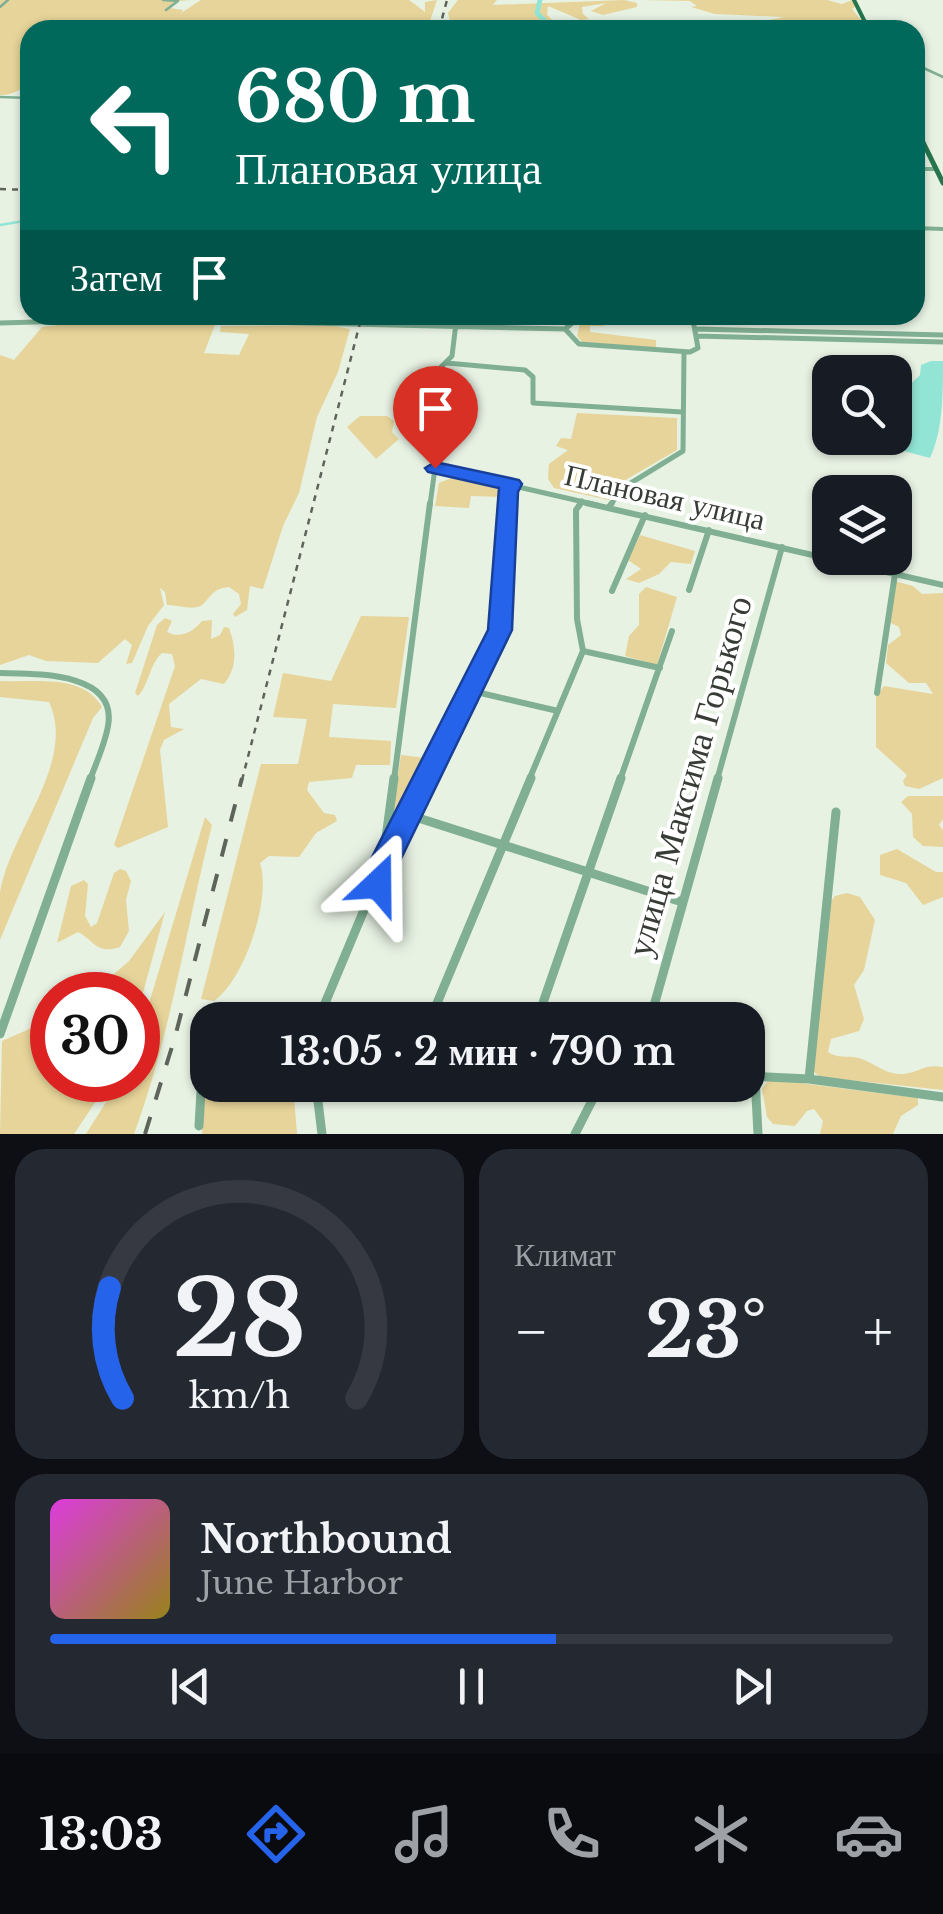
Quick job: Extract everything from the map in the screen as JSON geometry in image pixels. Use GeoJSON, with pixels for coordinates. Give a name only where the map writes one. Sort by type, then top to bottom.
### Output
{"type":"FeatureCollection","features":[{"type":"Feature","properties":{"kind":"main road"},"geometry":{"type":"LineString","coordinates":[[925,144],[942,179]]}},
{"type":"Feature","properties":{"kind":"street"},"geometry":{"type":"LineString","coordinates":[[0,6],[8,0]]}},
{"type":"Feature","properties":{"kind":"street"},"geometry":{"type":"LineString","coordinates":[[163,0],[178,2],[166,10]]}},
{"type":"Feature","properties":{"kind":"street"},"geometry":{"type":"LineString","coordinates":[[404,325],[565,329],[572,325],[578,344],[684,352],[697,350],[692,325]]}},
{"type":"Feature","properties":{"kind":"street"},"geometry":{"type":"LineString","coordinates":[[382,867],[435,468],[417,422],[437,371],[452,356],[456,326]]}},
{"type":"Feature","properties":{"kind":"street"},"geometry":{"type":"LineString","coordinates":[[565,329],[573,335]]}},
{"type":"Feature","properties":{"kind":"street"},"geometry":{"type":"LineString","coordinates":[[695,332],[943,338]]}},
{"type":"Feature","properties":{"kind":"street"},"geometry":{"type":"LineString","coordinates":[[609,507],[626,486],[683,451],[684,352]]}},
{"type":"Feature","properties":{"kind":"street"},"geometry":{"type":"LineString","coordinates":[[447,363],[526,370],[532,373],[533,404],[682,412]]}},
{"type":"Feature","properties":{"kind":"street","name":"Плановая улица"},"geometry":{"type":"LineString","coordinates":[[435,468],[812,554]]}},
{"type":"Feature","properties":{"kind":"street"},"geometry":{"type":"LineString","coordinates":[[326,1002],[382,867],[500,630],[511,484]]}},
{"type":"Feature","properties":{"kind":"street"},"geometry":{"type":"LineString","coordinates":[[437,1002],[584,651],[577,619],[576,582],[576,510],[582,500]]}},
{"type":"Feature","properties":{"kind":"street"},"geometry":{"type":"LineString","coordinates":[[612,591],[645,515]]}},
{"type":"Feature","properties":{"kind":"street"},"geometry":{"type":"LineString","coordinates":[[688,590],[709,530]]}},
{"type":"Feature","properties":{"kind":"street","name":"улица Максима Горького"},"geometry":{"type":"LineString","coordinates":[[655,1002],[782,547]]}},
{"type":"Feature","properties":{"kind":"street"},"geometry":{"type":"LineString","coordinates":[[876,693],[895,575]]}},
{"type":"Feature","properties":{"kind":"street","name":"Плановая улица"},"geometry":{"type":"LineString","coordinates":[[899,575],[943,585]]}},
{"type":"Feature","properties":{"kind":"street"},"geometry":{"type":"LineString","coordinates":[[543,1002],[672,631]]}},
{"type":"Feature","properties":{"kind":"street"},"geometry":{"type":"LineString","coordinates":[[584,651],[661,668]]}},
{"type":"Feature","properties":{"kind":"street"},"geometry":{"type":"LineString","coordinates":[[0,672],[86,683],[101,696],[109,711],[107,734],[3,1016],[0,1034]]}},
{"type":"Feature","properties":{"kind":"street"},"geometry":{"type":"LineString","coordinates":[[472,691],[558,712]]}},
{"type":"Feature","properties":{"kind":"street"},"geometry":{"type":"LineString","coordinates":[[809,1080],[836,812]]}},
{"type":"Feature","properties":{"kind":"street"},"geometry":{"type":"LineString","coordinates":[[409,814],[682,902]]}},
{"type":"Feature","properties":{"kind":"street"},"geometry":{"type":"LineString","coordinates":[[386,836],[397,839]]}},
{"type":"Feature","properties":{"kind":"street"},"geometry":{"type":"LineString","coordinates":[[765,1078],[943,1097]]}},
{"type":"Feature","properties":{"kind":"street"},"geometry":{"type":"LineString","coordinates":[[200,1126],[201,1102]]}},
{"type":"Feature","properties":{"kind":"street"},"geometry":{"type":"LineString","coordinates":[[318,1102],[322,1134]]}},
{"type":"Feature","properties":{"kind":"street"},"geometry":{"type":"LineString","coordinates":[[576,1134],[592,1102]]}},
{"type":"Feature","properties":{"kind":"street"},"geometry":{"type":"LineString","coordinates":[[754,1102],[758,1134]]}},
{"type":"Feature","properties":{"kind":"shaded area"},"geometry":{"type":"Polygon","coordinates":[[[0,0],[191,0],[179,1],[170,8],[183,10],[181,13],[201,0],[409,0],[425,12],[425,2],[437,0],[430,20],[20,20],[20,90],[0,95],[0,0]]]}},
{"type":"Feature","properties":{"kind":"shaded area"},"geometry":{"type":"Polygon","coordinates":[[[458,0],[497,0],[493,5],[624,0],[637,3],[637,7],[603,15],[591,11],[606,3],[582,7],[589,19],[581,20],[548,6],[547,15],[552,20],[450,20],[448,13],[458,0]]]}},
{"type":"Feature","properties":{"kind":"shaded area"},"geometry":{"type":"Polygon","coordinates":[[[642,0],[827,0],[842,4],[852,0],[852,9],[861,20],[769,20],[784,17],[715,14],[691,7],[697,6],[690,1],[642,0]]]}},
{"type":"Feature","properties":{"kind":"shaded area"},"geometry":{"type":"Polygon","coordinates":[[[215,325],[204,353],[239,355],[249,334],[220,332],[221,326],[328,325],[350,329],[338,372],[317,417],[299,493],[283,526],[263,589],[250,586],[247,610],[235,617],[233,614],[241,604],[239,594],[229,587],[216,591],[199,607],[190,608],[167,605],[165,592],[160,588],[164,605],[148,626],[132,663],[126,664],[132,645],[125,639],[98,663],[46,661],[29,655],[0,665],[0,355],[14,360],[42,327],[215,325]]]}},
{"type":"Feature","properties":{"kind":"shaded area"},"geometry":{"type":"Polygon","coordinates":[[[579,325],[604,325],[590,326],[590,332],[656,340],[656,348],[582,342],[577,336],[579,325]]]}},
{"type":"Feature","properties":{"kind":"shaded area"},"geometry":{"type":"Polygon","coordinates":[[[577,413],[677,418],[677,450],[622,482],[609,500],[554,488],[548,479],[549,464],[568,450],[556,446],[561,438],[571,439],[577,413]]]}},
{"type":"Feature","properties":{"kind":"shaded area"},"geometry":{"type":"Polygon","coordinates":[[[360,416],[387,416],[394,421],[392,432],[399,439],[376,459],[347,427],[360,416]]]}},
{"type":"Feature","properties":{"kind":"shaded area"},"geometry":{"type":"Polygon","coordinates":[[[454,477],[501,488],[501,497],[471,496],[469,508],[435,506],[439,483],[454,477]]]}},
{"type":"Feature","properties":{"kind":"shaded area"},"geometry":{"type":"Polygon","coordinates":[[[640,535],[695,551],[691,564],[671,562],[659,574],[639,583],[626,579],[641,569],[628,560],[640,535]]]}},
{"type":"Feature","properties":{"kind":"shaded area"},"geometry":{"type":"Polygon","coordinates":[[[894,583],[913,586],[922,594],[943,593],[943,778],[919,789],[905,786],[907,775],[876,747],[876,697],[884,686],[933,694],[926,683],[909,683],[886,663],[888,645],[901,635],[899,627],[889,622],[894,583]]]}},
{"type":"Feature","properties":{"kind":"shaded area"},"geometry":{"type":"Polygon","coordinates":[[[646,587],[677,597],[657,665],[625,656],[629,636],[639,625],[639,594],[646,587]]]}},
{"type":"Feature","properties":{"kind":"shaded area"},"geometry":{"type":"Polygon","coordinates":[[[361,616],[409,617],[396,708],[333,704],[329,737],[391,741],[390,765],[356,765],[352,778],[309,782],[307,790],[324,813],[335,815],[337,821],[316,833],[299,857],[269,856],[260,863],[263,878],[259,917],[245,958],[225,991],[214,1001],[201,999],[261,764],[298,764],[307,719],[273,717],[283,673],[331,681],[361,616]]]}},
{"type":"Feature","properties":{"kind":"shaded area"},"geometry":{"type":"Polygon","coordinates":[[[165,618],[172,621],[167,632],[177,635],[202,621],[212,620],[211,639],[220,635],[224,627],[229,628],[234,664],[224,684],[201,679],[169,704],[171,727],[184,729],[164,740],[160,750],[168,827],[118,848],[114,845],[175,666],[172,654],[162,653],[142,691],[138,696],[135,693],[157,625],[165,618]]]}},
{"type":"Feature","properties":{"kind":"shaded area"},"geometry":{"type":"Polygon","coordinates":[[[0,681],[70,684],[94,696],[102,707],[93,718],[0,940],[0,892],[6,869],[48,773],[55,749],[55,725],[49,702],[0,697],[0,681]]]}},
{"type":"Feature","properties":{"kind":"shaded area"},"geometry":{"type":"Polygon","coordinates":[[[401,755],[435,759],[394,833],[390,828],[401,755]]]}},
{"type":"Feature","properties":{"kind":"shaded area"},"geometry":{"type":"Polygon","coordinates":[[[908,796],[943,796],[943,819],[939,825],[943,830],[943,847],[923,846],[913,837],[912,814],[901,802],[908,796]]]}},
{"type":"Feature","properties":{"kind":"shaded area"},"geometry":{"type":"Polygon","coordinates":[[[205,817],[212,825],[160,1048],[158,972],[205,817]]]}},
{"type":"Feature","properties":{"kind":"shaded area"},"geometry":{"type":"Polygon","coordinates":[[[897,849],[936,872],[943,872],[943,897],[923,905],[906,883],[880,875],[880,855],[897,849]]]}},
{"type":"Feature","properties":{"kind":"shaded area"},"geometry":{"type":"Polygon","coordinates":[[[126,871],[131,881],[126,900],[129,931],[120,947],[100,948],[78,932],[57,943],[71,886],[84,880],[88,884],[85,916],[91,927],[97,923],[114,873],[126,871]]]}},
{"type":"Feature","properties":{"kind":"shaded area"},"geometry":{"type":"Polygon","coordinates":[[[847,893],[860,897],[875,920],[864,970],[854,985],[864,1019],[859,1031],[831,1039],[828,1052],[859,1058],[897,1074],[943,1067],[943,1090],[821,1077],[814,1072],[828,905],[835,896],[847,893]]]}},
{"type":"Feature","properties":{"kind":"shaded area"},"geometry":{"type":"Polygon","coordinates":[[[165,912],[149,972],[116,972],[165,912]]]}},
{"type":"Feature","properties":{"kind":"shaded area"},"geometry":{"type":"Polygon","coordinates":[[[30,1029],[30,1102],[95,1102],[74,1134],[0,1134],[2,1041],[30,1029]]]}},
{"type":"Feature","properties":{"kind":"shaded area"},"geometry":{"type":"Polygon","coordinates":[[[769,1079],[918,1098],[918,1105],[901,1116],[893,1134],[820,1134],[823,1121],[814,1109],[807,1111],[795,1126],[773,1124],[767,1117],[765,1085],[769,1079]]]}},
{"type":"Feature","properties":{"kind":"shaded area"},"geometry":{"type":"Polygon","coordinates":[[[106,1102],[145,1102],[134,1134],[86,1134],[106,1102]]]}},
{"type":"Feature","properties":{"kind":"shaded area"},"geometry":{"type":"Polygon","coordinates":[[[204,1102],[294,1102],[297,1134],[202,1134],[204,1102]]]}},
{"type":"Feature","properties":{"kind":"water"},"geometry":{"type":"Polygon","coordinates":[[[943,361],[940,424],[930,458],[912,453],[912,383],[920,375],[921,365],[943,361]]]}},
{"type":"Feature","properties":{"kind":"waterway"},"geometry":{"type":"LineString","coordinates":[[540,0],[537,13],[544,20]]}},
{"type":"Feature","properties":{"kind":"waterway"},"geometry":{"type":"LineString","coordinates":[[0,225],[20,222]]}},
{"type":"Feature","properties":{"kind":"railway"},"geometry":{"type":"LineString","coordinates":[[442,20],[447,0]]}},
{"type":"Feature","properties":{"kind":"railway"},"geometry":{"type":"LineString","coordinates":[[0,189],[20,190]]}},
{"type":"Feature","properties":{"kind":"railway"},"geometry":{"type":"LineString","coordinates":[[242,780],[359,325]]}},
{"type":"Feature","properties":{"kind":"railway"},"geometry":{"type":"LineString","coordinates":[[145,1134],[175,1037],[242,778]]}},
{"type":"Feature","properties":{"kind":"route"},"geometry":{"type":"LineString","coordinates":[[378,884],[382,867],[494,646],[502,620],[511,484],[435,468]]}}]}
